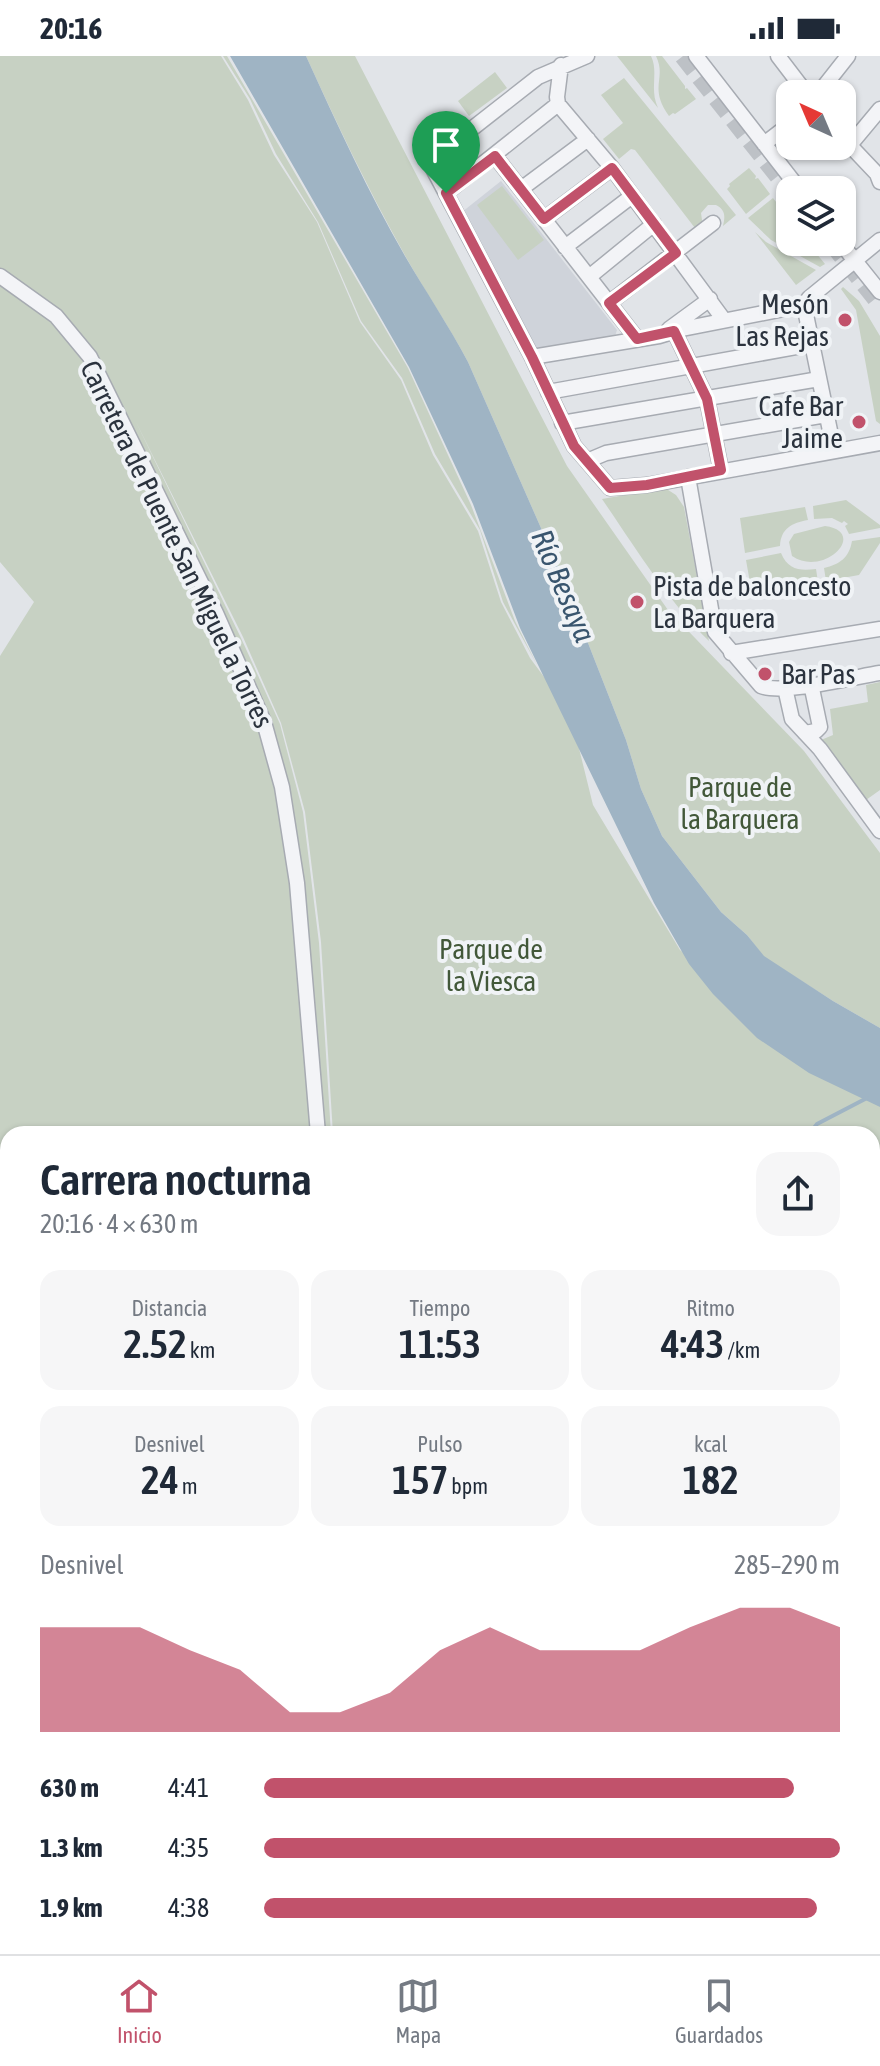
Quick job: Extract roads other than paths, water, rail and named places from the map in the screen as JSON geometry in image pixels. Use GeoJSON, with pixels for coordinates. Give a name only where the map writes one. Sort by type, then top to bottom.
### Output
{"type":"FeatureCollection","features":[{"type":"Feature","properties":{"kind":"street"},"geometry":{"type":"LineString","coordinates":[[587,56],[538,77],[432,160],[431,165],[532,357],[574,446],[610,488],[834,450],[879,446]]}},
{"type":"Feature","properties":{"kind":"street"},"geometry":{"type":"LineString","coordinates":[[696,56],[789,176]]}},
{"type":"Feature","properties":{"kind":"street"},"geometry":{"type":"LineString","coordinates":[[778,56],[796,80]]}},
{"type":"Feature","properties":{"kind":"street"},"geometry":{"type":"LineString","coordinates":[[829,80],[848,56]]}},
{"type":"Feature","properties":{"kind":"street"},"geometry":{"type":"LineString","coordinates":[[446,193],[495,156],[558,101],[561,65]]}},
{"type":"Feature","properties":{"kind":"street"},"geometry":{"type":"LineString","coordinates":[[538,77],[612,168],[724,320]]}},
{"type":"Feature","properties":{"kind":"street"},"geometry":{"type":"LineString","coordinates":[[856,132],[880,109]]}},
{"type":"Feature","properties":{"kind":"street"},"geometry":{"type":"LineString","coordinates":[[764,144],[776,135]]}},
{"type":"Feature","properties":{"kind":"street"},"geometry":{"type":"LineString","coordinates":[[521,189],[588,139]]}},
{"type":"Feature","properties":{"kind":"street"},"geometry":{"type":"LineString","coordinates":[[856,152],[879,177]]}},
{"type":"Feature","properties":{"kind":"street"},"geometry":{"type":"LineString","coordinates":[[495,156],[637,339]]}},
{"type":"Feature","properties":{"kind":"street"},"geometry":{"type":"LineString","coordinates":[[544,219],[612,168]]}},
{"type":"Feature","properties":{"kind":"street"},"geometry":{"type":"LineString","coordinates":[[565,247],[632,196]]}},
{"type":"Feature","properties":{"kind":"street"},"geometry":{"type":"LineString","coordinates":[[609,303],[713,223]]}},
{"type":"Feature","properties":{"kind":"street"},"geometry":{"type":"LineString","coordinates":[[589,277],[654,224]]}},
{"type":"Feature","properties":{"kind":"street"},"geometry":{"type":"LineString","coordinates":[[532,357],[659,336],[804,305],[880,240]]}},
{"type":"Feature","properties":{"kind":"street"},"geometry":{"type":"LineString","coordinates":[[851,256],[880,292]]}},
{"type":"Feature","properties":{"kind":"street","name":"Carretera de Puente San Miguel a Torres"},"geometry":{"type":"LineString","coordinates":[[0,276],[56,316],[90,357],[216,613],[264,722],[282,787],[297,883],[317,1126]]}},
{"type":"Feature","properties":{"kind":"street"},"geometry":{"type":"LineString","coordinates":[[659,336],[710,299]]}},
{"type":"Feature","properties":{"kind":"street"},"geometry":{"type":"LineString","coordinates":[[804,305],[834,450]]}},
{"type":"Feature","properties":{"kind":"street"},"geometry":{"type":"LineString","coordinates":[[674,331],[707,399],[721,470]]}},
{"type":"Feature","properties":{"kind":"street"},"geometry":{"type":"LineString","coordinates":[[548,392],[813,344]]}},
{"type":"Feature","properties":{"kind":"street"},"geometry":{"type":"LineString","coordinates":[[562,423],[819,379]]}},
{"type":"Feature","properties":{"kind":"street"},"geometry":{"type":"LineString","coordinates":[[587,461],[606,453],[715,432],[826,415]]}},
{"type":"Feature","properties":{"kind":"street"},"geometry":{"type":"LineString","coordinates":[[688,477],[715,632],[761,686],[769,690],[880,673]]}},
{"type":"Feature","properties":{"kind":"street"},"geometry":{"type":"LineString","coordinates":[[731,653],[880,629]]}},
{"type":"Feature","properties":{"kind":"street"},"geometry":{"type":"LineString","coordinates":[[805,733],[820,727],[811,684]]}},
{"type":"Feature","properties":{"kind":"street"},"geometry":{"type":"LineString","coordinates":[[785,688],[792,719],[820,749],[880,831]]}},
{"type":"Feature","properties":{"kind":"water","name":"Río Besaya"},"geometry":{"type":"Polygon","coordinates":[[[230,56],[306,56],[378,207],[468,362],[559,569],[626,740],[641,789],[662,836],[721,912],[747,935],[764,956],[880,1028],[880,1107],[809,1073],[757,1038],[713,994],[689,964],[654,903],[520,628],[473,504],[409,367],[230,56]]]}},
{"type":"Feature","properties":{"kind":"waterway"},"geometry":{"type":"LineString","coordinates":[[815,1126],[867,1098]]}},
{"type":"Feature","properties":{"kind":"tunnel"},"geometry":{"type":"LineString","coordinates":[[683,56],[778,176]]}},
{"type":"Feature","properties":{"kind":"tunnel"},"geometry":{"type":"LineString","coordinates":[[842,256],[880,304]]}},
{"type":"Feature","properties":{"kind":"place","name":"Mesón Las Rejas"},"geometry":{"type":"Point","coordinates":[845,320]}},
{"type":"Feature","properties":{"kind":"place","name":"Cafe Bar Jaime"},"geometry":{"type":"Point","coordinates":[859,422]}},
{"type":"Feature","properties":{"kind":"place","name":"Pista de baloncesto La Barquera"},"geometry":{"type":"Point","coordinates":[637,602]}},
{"type":"Feature","properties":{"kind":"place","name":"Bar Pas"},"geometry":{"type":"Point","coordinates":[765,674]}},
{"type":"Feature","properties":{"kind":"park label","name":"Parque de la Barquera"},"geometry":{"type":"Point","coordinates":[740,803]}},
{"type":"Feature","properties":{"kind":"park label","name":"Parque de la Viesca"},"geometry":{"type":"Point","coordinates":[491,965]}}]}
